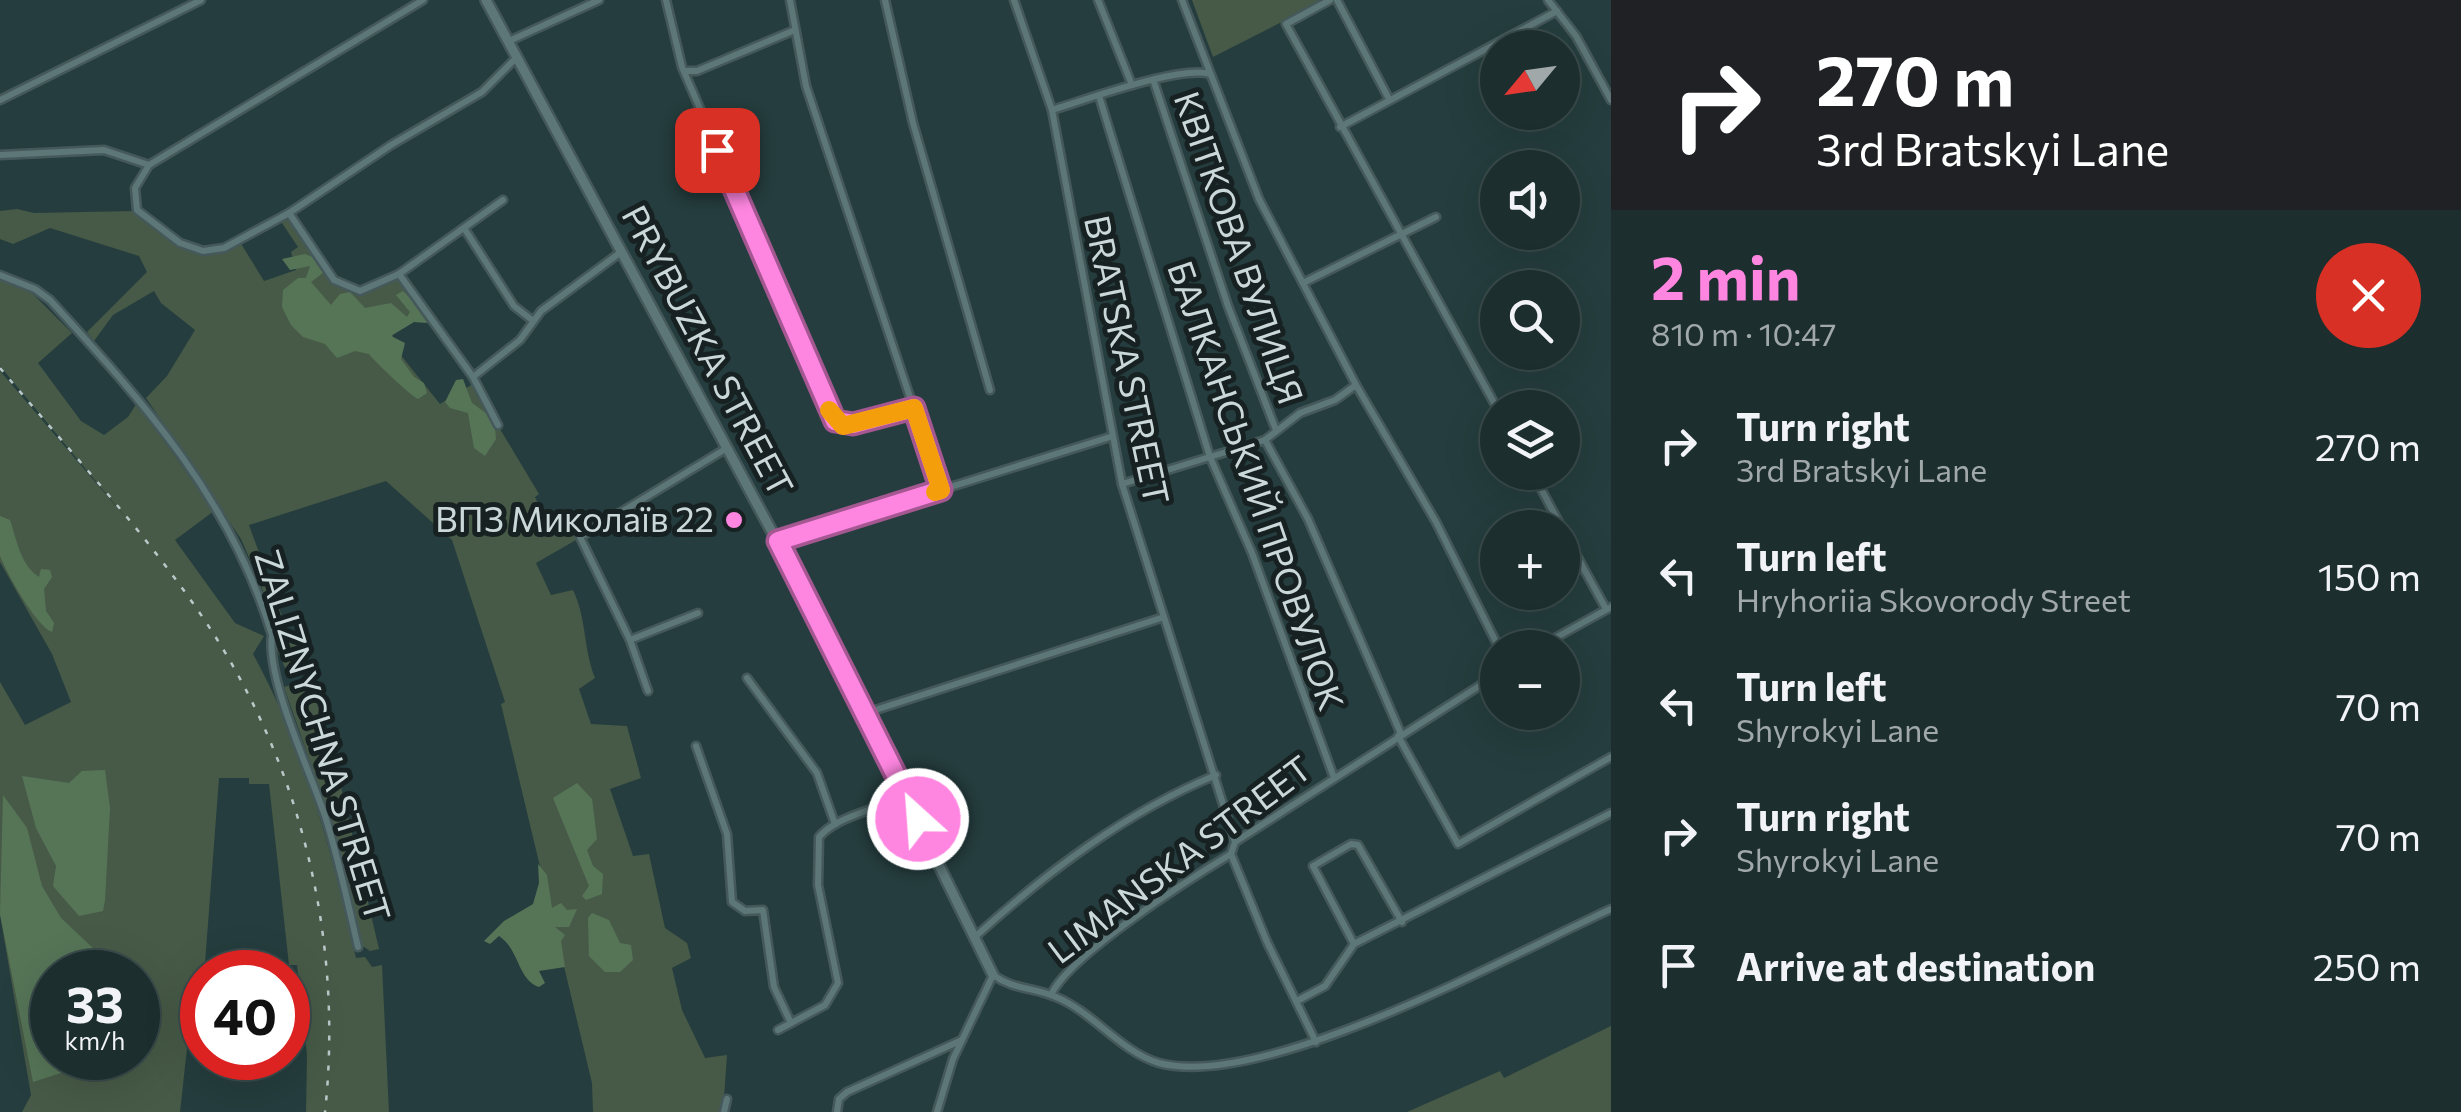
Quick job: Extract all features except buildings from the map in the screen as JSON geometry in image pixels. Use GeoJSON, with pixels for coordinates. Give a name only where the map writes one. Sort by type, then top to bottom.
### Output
{"type":"FeatureCollection","features":[{"type":"Feature","properties":{"kind":"street"},"geometry":{"type":"LineString","coordinates":[[0,100],[202,0]]}},
{"type":"Feature","properties":{"kind":"street"},"geometry":{"type":"LineString","coordinates":[[424,0],[149,165],[135,188],[134,206],[144,218],[193,249],[224,248],[289,213],[379,152],[482,92],[516,58]]}},
{"type":"Feature","properties":{"kind":"street","name":"PRYBUZKA STREET"},"geometry":{"type":"LineString","coordinates":[[486,0],[778,541],[992,975]]}},
{"type":"Feature","properties":{"kind":"street"},"geometry":{"type":"LineString","coordinates":[[508,42],[598,0]]}},
{"type":"Feature","properties":{"kind":"street"},"geometry":{"type":"LineString","coordinates":[[666,0],[684,71],[835,421],[853,424],[914,408]]}},
{"type":"Feature","properties":{"kind":"street"},"geometry":{"type":"LineString","coordinates":[[790,0],[810,98],[941,490]]}},
{"type":"Feature","properties":{"kind":"street"},"geometry":{"type":"LineString","coordinates":[[885,0],[913,123],[990,390]]}},
{"type":"Feature","properties":{"kind":"street","name":"BRATSKA STREET"},"geometry":{"type":"LineString","coordinates":[[1014,0],[1052,110],[1110,437],[1122,484],[1235,842]]}},
{"type":"Feature","properties":{"kind":"street"},"geometry":{"type":"LineString","coordinates":[[1098,0],[1132,85]]}},
{"type":"Feature","properties":{"kind":"street"},"geometry":{"type":"LineString","coordinates":[[1182,0],[1260,199],[1356,386],[1436,522],[1490,630]]}},
{"type":"Feature","properties":{"kind":"street"},"geometry":{"type":"LineString","coordinates":[[1390,99],[1334,0],[1286,24],[1487,390]]}},
{"type":"Feature","properties":{"kind":"street"},"geometry":{"type":"LineString","coordinates":[[1548,0],[1611,100]]}},
{"type":"Feature","properties":{"kind":"street"},"geometry":{"type":"LineString","coordinates":[[1340,127],[1557,11]]}},
{"type":"Feature","properties":{"kind":"street"},"geometry":{"type":"LineString","coordinates":[[684,71],[698,71],[795,30]]}},
{"type":"Feature","properties":{"kind":"street"},"geometry":{"type":"LineString","coordinates":[[1052,110],[1132,85],[1198,71],[1210,74]]}},
{"type":"Feature","properties":{"kind":"street","name":"КВІТКОВА ВУЛИЦЯ"},"geometry":{"type":"LineString","coordinates":[[1154,82],[1222,290],[1276,430]]}},
{"type":"Feature","properties":{"kind":"street","name":"БАЛКАНСЬКИЙ ПРОВУЛОК"},"geometry":{"type":"LineString","coordinates":[[1100,96],[1210,457],[1252,553],[1333,775]]}},
{"type":"Feature","properties":{"kind":"street"},"geometry":{"type":"LineString","coordinates":[[0,155],[104,150],[149,165]]}},
{"type":"Feature","properties":{"kind":"street"},"geometry":{"type":"LineString","coordinates":[[289,213],[342,286],[366,290],[399,274],[503,200]]}},
{"type":"Feature","properties":{"kind":"street"},"geometry":{"type":"LineString","coordinates":[[1304,283],[1436,217]]}},
{"type":"Feature","properties":{"kind":"street"},"geometry":{"type":"LineString","coordinates":[[464,228],[514,306],[532,320]]}},
{"type":"Feature","properties":{"kind":"street"},"geometry":{"type":"LineString","coordinates":[[472,377],[520,340],[532,320],[622,251]]}},
{"type":"Feature","properties":{"kind":"street"},"geometry":{"type":"LineString","coordinates":[[399,274],[472,377],[498,426]]}},
{"type":"Feature","properties":{"kind":"street","name":"ZALIZNYCHNA STREET"},"geometry":{"type":"LineString","coordinates":[[0,276],[36,289],[88,342],[160,424],[238,542],[272,635],[270,649],[278,682],[326,821],[358,947]]}},
{"type":"Feature","properties":{"kind":"street"},"geometry":{"type":"LineString","coordinates":[[1122,484],[1265,440],[1300,413],[1335,400],[1356,386]]}},
{"type":"Feature","properties":{"kind":"street"},"geometry":{"type":"LineString","coordinates":[[778,541],[1110,437]]}},
{"type":"Feature","properties":{"kind":"street","name":"КВІТКОВА ВУЛИЦЯ"},"geometry":{"type":"LineString","coordinates":[[1265,440],[1308,518],[1400,735],[1458,844],[1611,757]]}},
{"type":"Feature","properties":{"kind":"street"},"geometry":{"type":"LineString","coordinates":[[648,691],[630,640],[580,537],[727,448]]}},
{"type":"Feature","properties":{"kind":"street"},"geometry":{"type":"LineString","coordinates":[[1569,630],[1609,608],[1580,559]]}},
{"type":"Feature","properties":{"kind":"street"},"geometry":{"type":"LineString","coordinates":[[630,640],[698,613]]}},
{"type":"Feature","properties":{"kind":"street"},"geometry":{"type":"LineString","coordinates":[[866,714],[1164,617]]}},
{"type":"Feature","properties":{"kind":"street"},"geometry":{"type":"LineString","coordinates":[[746,678],[817,773],[835,824]]}},
{"type":"Feature","properties":{"kind":"street","name":"LIMANSKA STREET"},"geometry":{"type":"LineString","coordinates":[[1050,994],[1096,948],[1232,854],[1235,842],[1333,775],[1480,685]]}},
{"type":"Feature","properties":{"kind":"street"},"geometry":{"type":"LineString","coordinates":[[696,746],[725,828],[732,902],[744,911],[764,910],[774,987],[792,1024]]}},
{"type":"Feature","properties":{"kind":"street"},"geometry":{"type":"LineString","coordinates":[[976,936],[1058,865],[1170,796],[1216,775]]}},
{"type":"Feature","properties":{"kind":"street"},"geometry":{"type":"LineString","coordinates":[[778,1030],[825,1005],[838,983],[825,930],[819,836],[835,824],[881,807],[903,790]]}},
{"type":"Feature","properties":{"kind":"street"},"geometry":{"type":"LineString","coordinates":[[1296,1001],[1325,986],[1354,944],[1611,812]]}},
{"type":"Feature","properties":{"kind":"street"},"geometry":{"type":"LineString","coordinates":[[1354,944],[1313,866],[1350,844],[1358,845],[1402,922]]}},
{"type":"Feature","properties":{"kind":"street"},"geometry":{"type":"LineString","coordinates":[[1232,854],[1316,1042]]}},
{"type":"Feature","properties":{"kind":"street"},"geometry":{"type":"LineString","coordinates":[[937,1112],[963,1039],[992,975],[1021,990],[1050,994],[1160,1063],[1184,1066],[1255,1058],[1316,1042],[1611,909]]}},
{"type":"Feature","properties":{"kind":"street"},"geometry":{"type":"LineString","coordinates":[[837,1112],[839,1099],[847,1092],[963,1039]]}},
{"type":"Feature","properties":{"kind":"street"},"geometry":{"type":"LineString","coordinates":[[724,1112],[727,1100]]}},
{"type":"Feature","properties":{"kind":"green space"},"geometry":{"type":"Polygon","coordinates":[[[1192,0],[1325,0],[1213,57],[1192,0]]]}},
{"type":"Feature","properties":{"kind":"green space"},"geometry":{"type":"Polygon","coordinates":[[[0,211],[34,213],[135,211],[158,232],[183,246],[211,250],[240,242],[264,281],[296,270],[291,252],[298,247],[280,220],[290,219],[342,287],[360,292],[400,278],[426,314],[392,334],[399,353],[440,404],[473,384],[539,494],[535,497],[552,536],[570,529],[576,540],[536,563],[551,595],[573,590],[577,601],[595,678],[579,689],[591,724],[627,726],[641,778],[610,789],[633,856],[649,854],[665,928],[687,943],[691,958],[672,968],[682,1010],[705,1058],[727,1055],[723,1112],[593,1112],[592,1083],[501,704],[505,702],[452,540],[386,481],[249,525],[292,644],[298,643],[307,670],[287,672],[276,648],[278,639],[261,585],[241,539],[146,398],[167,376],[195,330],[161,303],[154,291],[113,315],[94,341],[87,332],[147,272],[139,256],[50,228],[13,244],[0,239],[0,211]]]}},
{"type":"Feature","properties":{"kind":"green space"},"geometry":{"type":"Polygon","coordinates":[[[305,254],[315,258],[324,272],[311,282],[331,305],[340,294],[350,292],[365,308],[391,303],[407,317],[410,312],[396,295],[403,291],[425,313],[427,323],[414,322],[391,336],[405,343],[401,359],[414,377],[424,383],[427,393],[418,399],[369,354],[355,351],[337,358],[325,344],[303,337],[291,325],[282,307],[283,290],[298,278],[306,278],[310,266],[290,270],[282,259],[305,254]]]}},
{"type":"Feature","properties":{"kind":"green space"},"geometry":{"type":"Polygon","coordinates":[[[0,280],[32,293],[72,333],[38,363],[81,421],[104,435],[128,417],[137,403],[214,511],[175,540],[235,623],[264,636],[253,654],[288,727],[315,802],[356,958],[365,957],[372,967],[382,965],[389,1112],[306,1112],[307,1080],[310,1080],[310,950],[287,950],[269,784],[249,784],[249,778],[219,778],[206,950],[180,950],[180,1080],[184,1080],[180,1112],[22,1112],[31,1095],[0,915],[0,682],[25,725],[71,702],[52,654],[0,562],[0,371],[133,526],[0,366],[0,280]]]}},
{"type":"Feature","properties":{"kind":"green space"},"geometry":{"type":"Polygon","coordinates":[[[463,379],[472,403],[494,419],[496,439],[485,456],[474,448],[468,413],[450,408],[445,402],[456,380],[463,379]]]}},
{"type":"Feature","properties":{"kind":"green space"},"geometry":{"type":"Polygon","coordinates":[[[0,516],[10,520],[33,572],[39,577],[41,569],[50,570],[52,577],[44,589],[46,611],[54,623],[52,632],[30,609],[0,556],[0,516]]]}},
{"type":"Feature","properties":{"kind":"green space"},"geometry":{"type":"Polygon","coordinates":[[[309,679],[334,757],[379,949],[370,951],[360,944],[330,819],[284,687],[309,679]]]}},
{"type":"Feature","properties":{"kind":"green space"},"geometry":{"type":"Polygon","coordinates":[[[105,770],[110,808],[105,900],[103,911],[79,916],[53,886],[56,866],[36,828],[22,776],[69,783],[82,771],[105,770]]]}},
{"type":"Feature","properties":{"kind":"green space"},"geometry":{"type":"Polygon","coordinates":[[[577,783],[592,799],[597,839],[587,850],[593,866],[603,874],[602,894],[586,900],[582,896],[589,886],[553,798],[577,783]]]}},
{"type":"Feature","properties":{"kind":"green space"},"geometry":{"type":"Polygon","coordinates":[[[3,795],[27,828],[42,886],[61,918],[95,950],[30,950],[30,1067],[0,914],[3,795]]]}},
{"type":"Feature","properties":{"kind":"green space"},"geometry":{"type":"Polygon","coordinates":[[[538,864],[547,875],[552,908],[561,903],[567,910],[577,909],[569,927],[555,927],[565,935],[561,941],[565,967],[539,971],[545,983],[539,987],[526,978],[511,949],[499,936],[490,944],[484,941],[504,921],[533,904],[539,883],[538,864]]]}},
{"type":"Feature","properties":{"kind":"green space"},"geometry":{"type":"Polygon","coordinates":[[[592,913],[609,920],[620,943],[631,945],[633,960],[620,972],[605,972],[589,956],[588,918],[592,913]]]}},
{"type":"Feature","properties":{"kind":"green space"},"geometry":{"type":"Polygon","coordinates":[[[1611,1026],[1611,1112],[1407,1112],[1500,1071],[1504,1078],[1611,1026]]]}},
{"type":"Feature","properties":{"kind":"railway"},"geometry":{"type":"LineString","coordinates":[[0,368],[174,577],[233,665],[263,724],[306,849],[320,914],[329,1046],[325,1112]]}},
{"type":"Feature","properties":{"kind":"slow traffic"},"geometry":{"type":"LineString","coordinates":[[829,410],[843,426],[914,408],[941,490],[935,492]]}},
{"type":"Feature","properties":{"kind":"place","name":"ВПЗ Миколаїв 22"},"geometry":{"type":"Point","coordinates":[734,520]}},
{"type":"Feature","properties":{"kind":"route"},"geometry":{"type":"LineString","coordinates":[[717,150],[835,421],[843,426],[914,408],[941,490],[778,541],[918,819]]}}]}
